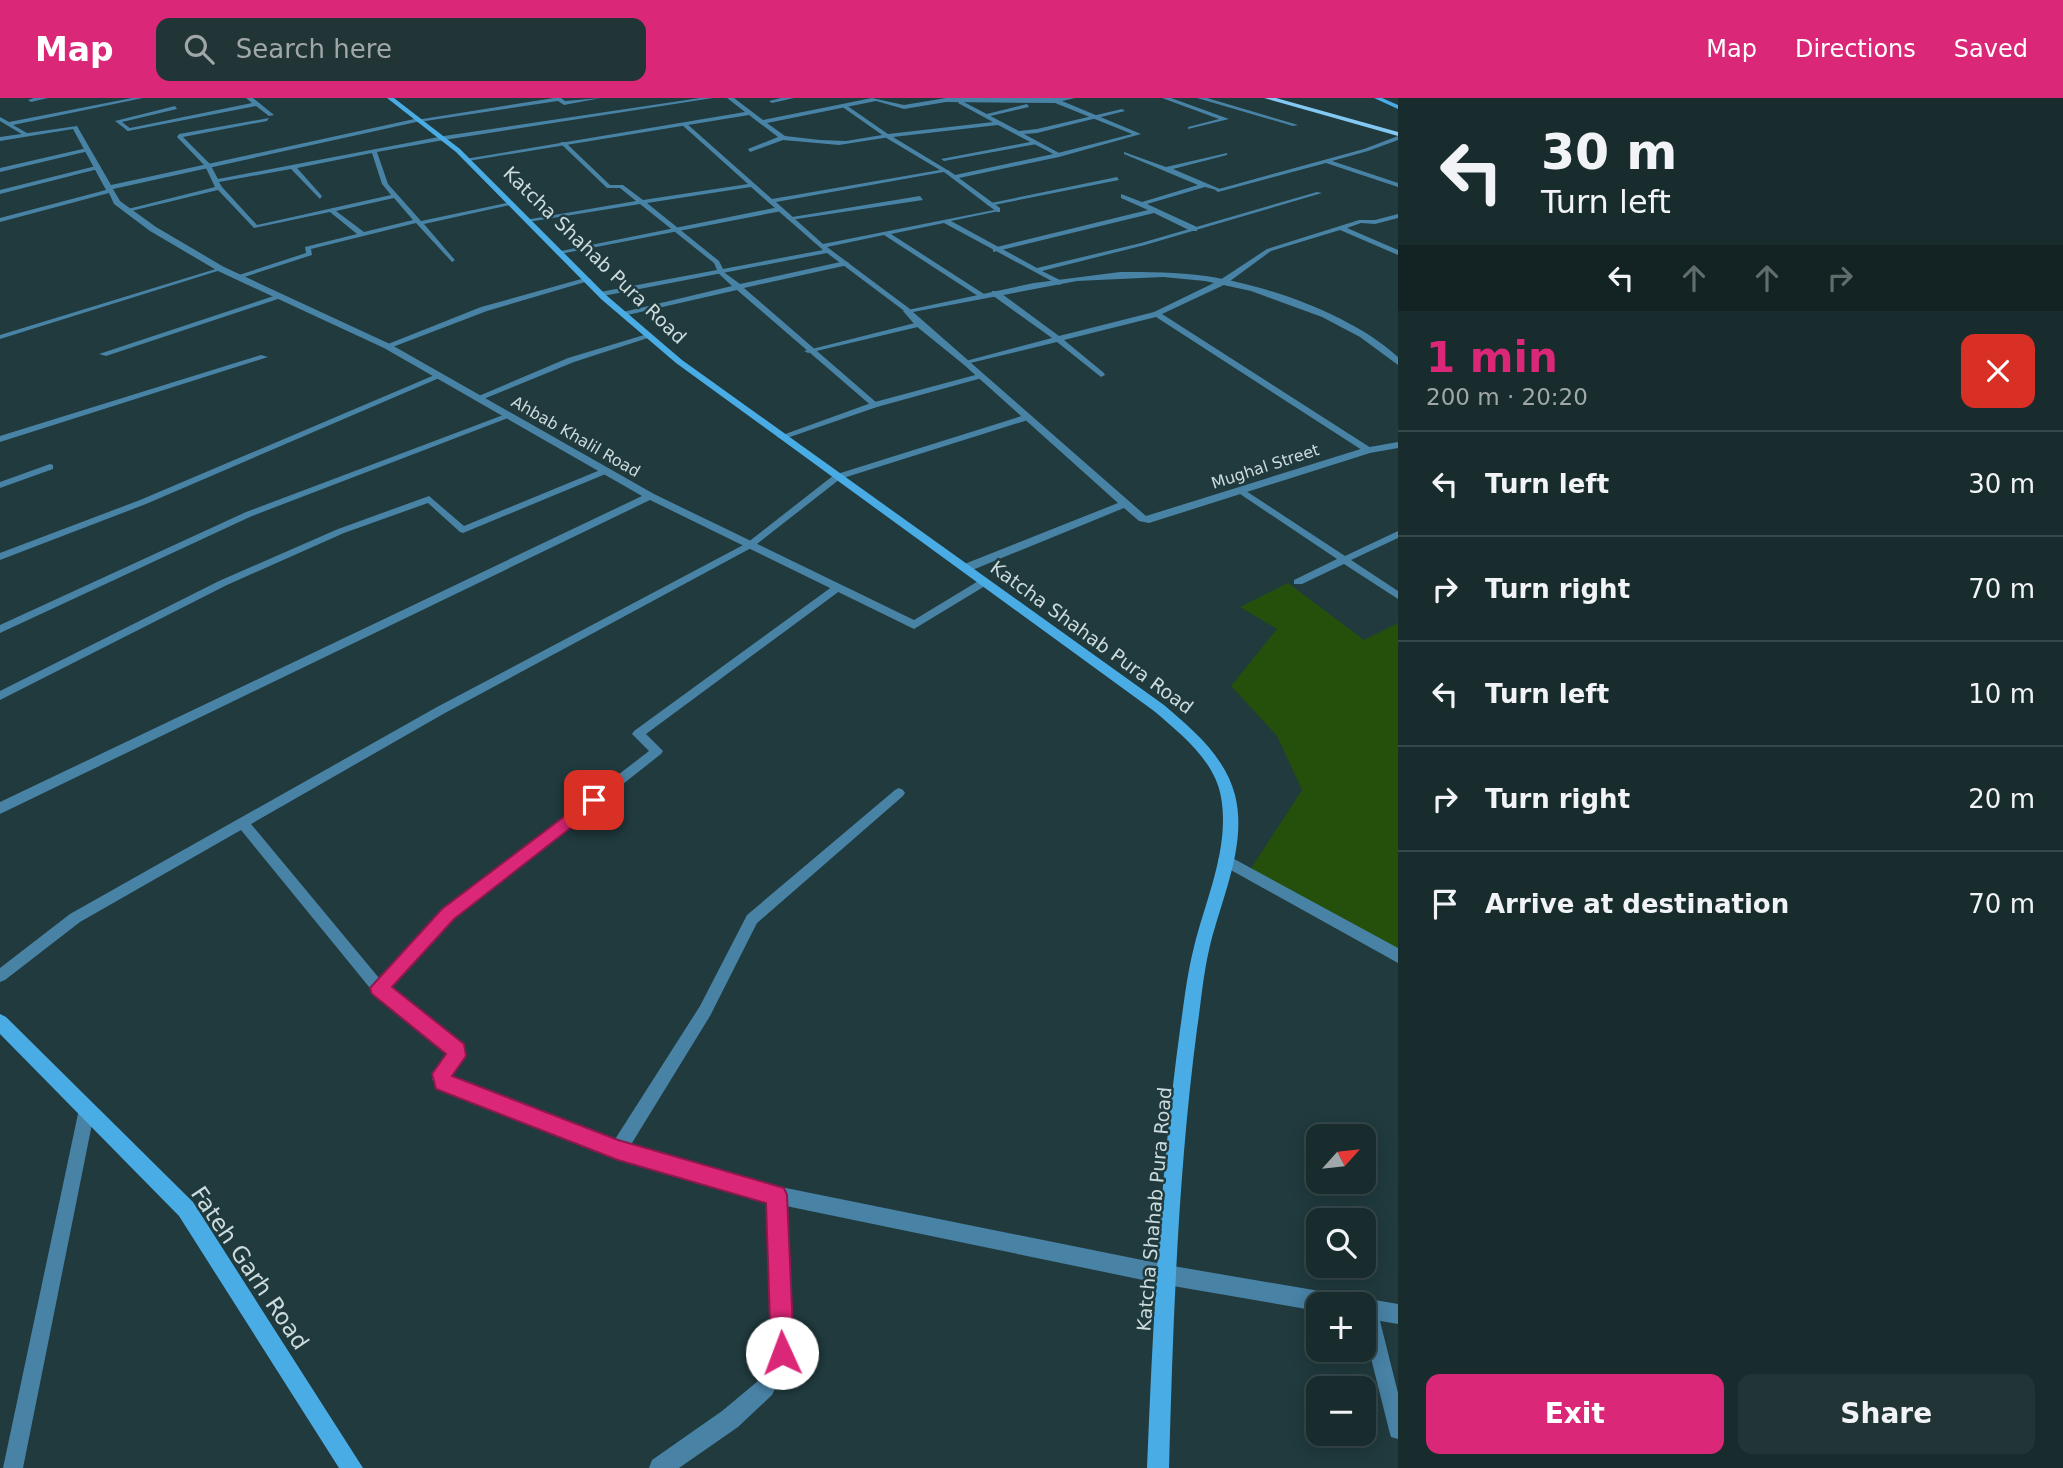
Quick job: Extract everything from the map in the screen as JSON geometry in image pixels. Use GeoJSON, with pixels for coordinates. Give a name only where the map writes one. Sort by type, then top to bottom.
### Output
{"type":"FeatureCollection","features":[{"type":"Feature","properties":{"kind":"main road"},"geometry":{"type":"LineString","coordinates":[[1268,98],[1398,136]]}},
{"type":"Feature","properties":{"kind":"main road"},"geometry":{"type":"LineString","coordinates":[[1291,98],[1398,127]]}},
{"type":"Feature","properties":{"kind":"street"},"geometry":{"type":"LineString","coordinates":[[249,98],[269,117]]}},
{"type":"Feature","properties":{"kind":"street","name":"Katcha Shahab Pura Road"},"geometry":{"type":"LineString","coordinates":[[390,98],[468,159],[647,337],[1193,735],[1212,762],[1228,793],[1230,825],[1225,860],[1198,965],[1176,1143],[1158,1468]]}},
{"type":"Feature","properties":{"kind":"street"},"geometry":{"type":"LineString","coordinates":[[730,98],[783,138]]}},
{"type":"Feature","properties":{"kind":"street"},"geometry":{"type":"LineString","coordinates":[[970,102],[984,98]]}},
{"type":"Feature","properties":{"kind":"street"},"geometry":{"type":"LineString","coordinates":[[985,115],[1072,98]]}},
{"type":"Feature","properties":{"kind":"street"},"geometry":{"type":"LineString","coordinates":[[1165,98],[1225,119]]}},
{"type":"Feature","properties":{"kind":"street"},"geometry":{"type":"LineString","coordinates":[[1200,98],[1294,125]]}},
{"type":"Feature","properties":{"kind":"street"},"geometry":{"type":"LineString","coordinates":[[1377,98],[1398,107]]}},
{"type":"Feature","properties":{"kind":"street"},"geometry":{"type":"LineString","coordinates":[[761,122],[879,99],[897,106],[946,100],[1054,101],[1138,134],[1059,155],[954,177]]}},
{"type":"Feature","properties":{"kind":"street"},"geometry":{"type":"LineString","coordinates":[[128,129],[257,104]]}},
{"type":"Feature","properties":{"kind":"street"},"geometry":{"type":"LineString","coordinates":[[468,159],[749,113]]}},
{"type":"Feature","properties":{"kind":"street"},"geometry":{"type":"LineString","coordinates":[[1190,128],[1251,113]]}},
{"type":"Feature","properties":{"kind":"street"},"geometry":{"type":"LineString","coordinates":[[0,220],[208,165],[419,120]]}},
{"type":"Feature","properties":{"kind":"street","name":"Ahbab Khalil Road"},"geometry":{"type":"LineString","coordinates":[[25,134],[75,127],[108,190],[127,210],[153,229],[221,269],[387,346],[650,496],[914,625],[984,583]]}},
{"type":"Feature","properties":{"kind":"street"},"geometry":{"type":"LineString","coordinates":[[0,139],[25,134]]}},
{"type":"Feature","properties":{"kind":"street"},"geometry":{"type":"LineString","coordinates":[[750,150],[783,138],[831,143],[888,136]]}},
{"type":"Feature","properties":{"kind":"street"},"geometry":{"type":"LineString","coordinates":[[944,159],[1035,143]]}},
{"type":"Feature","properties":{"kind":"street"},"geometry":{"type":"LineString","coordinates":[[1126,153],[1218,190]]}},
{"type":"Feature","properties":{"kind":"street"},"geometry":{"type":"LineString","coordinates":[[1166,169],[1225,154]]}},
{"type":"Feature","properties":{"kind":"street"},"geometry":{"type":"LineString","coordinates":[[946,171],[997,210]]}},
{"type":"Feature","properties":{"kind":"street"},"geometry":{"type":"LineString","coordinates":[[1141,204],[1204,185]]}},
{"type":"Feature","properties":{"kind":"street"},"geometry":{"type":"LineString","coordinates":[[1124,196],[1194,229]]}},
{"type":"Feature","properties":{"kind":"street"},"geometry":{"type":"LineString","coordinates":[[790,218],[920,198]]}},
{"type":"Feature","properties":{"kind":"street"},"geometry":{"type":"LineString","coordinates":[[560,252],[779,209]]}},
{"type":"Feature","properties":{"kind":"street"},"geometry":{"type":"LineString","coordinates":[[996,250],[1156,210]]}},
{"type":"Feature","properties":{"kind":"street"},"geometry":{"type":"LineString","coordinates":[[622,313],[845,263]]}},
{"type":"Feature","properties":{"kind":"street"},"geometry":{"type":"LineString","coordinates":[[720,272],[808,351],[874,405]]}},
{"type":"Feature","properties":{"kind":"street"},"geometry":{"type":"LineString","coordinates":[[907,311],[1094,275],[1151,274],[1248,287],[1337,319],[1385,349],[1398,362]]}},
{"type":"Feature","properties":{"kind":"street"},"geometry":{"type":"LineString","coordinates":[[907,311],[1124,504],[966,568]]}},
{"type":"Feature","properties":{"kind":"street","name":"Mughal Street"},"geometry":{"type":"LineString","coordinates":[[1124,504],[1143,519],[1149,520],[1368,450],[1398,445]]}},
{"type":"Feature","properties":{"kind":"street"},"geometry":{"type":"LineString","coordinates":[[0,808],[650,496]]}},
{"type":"Feature","properties":{"kind":"street"},"geometry":{"type":"LineString","coordinates":[[1225,860],[1398,956]]}},
{"type":"Feature","properties":{"kind":"street","name":"Fateh Garh Road"},"geometry":{"type":"LineString","coordinates":[[0,1022],[186,1209],[352,1468]]}},
{"type":"Feature","properties":{"kind":"street"},"geometry":{"type":"LineString","coordinates":[[441,1079],[618,1150],[776,1195],[1167,1275],[1306,1299]]}},
{"type":"Feature","properties":{"kind":"street"},"geometry":{"type":"LineString","coordinates":[[660,1468],[730,1419],[765,1388],[782,1353],[776,1195]]}},
{"type":"Feature","properties":{"kind":"street"},"geometry":{"type":"LineString","coordinates":[[1376,1311],[1398,1314]]}},
{"type":"Feature","properties":{"kind":"lane"},"geometry":{"type":"LineString","coordinates":[[31,100],[45,98]]}},
{"type":"Feature","properties":{"kind":"lane"},"geometry":{"type":"LineString","coordinates":[[9,124],[140,98]]}},
{"type":"Feature","properties":{"kind":"lane"},"geometry":{"type":"LineString","coordinates":[[419,120],[558,99],[564,103],[598,98]]}},
{"type":"Feature","properties":{"kind":"lane"},"geometry":{"type":"LineString","coordinates":[[127,210],[217,185],[374,151],[710,98]]}},
{"type":"Feature","properties":{"kind":"lane"},"geometry":{"type":"LineString","coordinates":[[772,102],[791,98]]}},
{"type":"Feature","properties":{"kind":"lane"},"geometry":{"type":"LineString","coordinates":[[960,102],[1059,155]]}},
{"type":"Feature","properties":{"kind":"lane"},"geometry":{"type":"LineString","coordinates":[[128,129],[118,121],[175,108],[170,103]]}},
{"type":"Feature","properties":{"kind":"lane"},"geometry":{"type":"LineString","coordinates":[[844,106],[946,171]]}},
{"type":"Feature","properties":{"kind":"lane"},"geometry":{"type":"LineString","coordinates":[[1017,133],[1122,111]]}},
{"type":"Feature","properties":{"kind":"lane"},"geometry":{"type":"LineString","coordinates":[[269,117],[179,136],[208,165],[217,185],[256,227],[395,196]]}},
{"type":"Feature","properties":{"kind":"lane"},"geometry":{"type":"LineString","coordinates":[[0,119],[25,134]]}},
{"type":"Feature","properties":{"kind":"lane"},"geometry":{"type":"LineString","coordinates":[[888,136],[999,123]]}},
{"type":"Feature","properties":{"kind":"lane"},"geometry":{"type":"LineString","coordinates":[[684,124],[822,246],[907,311]]}},
{"type":"Feature","properties":{"kind":"lane"},"geometry":{"type":"LineString","coordinates":[[1218,190],[1327,161],[1398,136]]}},
{"type":"Feature","properties":{"kind":"lane"},"geometry":{"type":"LineString","coordinates":[[563,143],[609,187],[621,186],[717,262],[720,272]]}},
{"type":"Feature","properties":{"kind":"lane"},"geometry":{"type":"LineString","coordinates":[[0,170],[87,150]]}},
{"type":"Feature","properties":{"kind":"lane"},"geometry":{"type":"LineString","coordinates":[[374,151],[385,184],[452,260]]}},
{"type":"Feature","properties":{"kind":"lane"},"geometry":{"type":"LineString","coordinates":[[1327,161],[1398,185]]}},
{"type":"Feature","properties":{"kind":"lane"},"geometry":{"type":"LineString","coordinates":[[293,167],[320,197]]}},
{"type":"Feature","properties":{"kind":"lane"},"geometry":{"type":"LineString","coordinates":[[0,192],[96,168]]}},
{"type":"Feature","properties":{"kind":"lane"},"geometry":{"type":"LineString","coordinates":[[769,201],[946,171]]}},
{"type":"Feature","properties":{"kind":"lane"},"geometry":{"type":"LineString","coordinates":[[989,204],[1117,179]]}},
{"type":"Feature","properties":{"kind":"lane"},"geometry":{"type":"LineString","coordinates":[[528,220],[751,185]]}},
{"type":"Feature","properties":{"kind":"lane"},"geometry":{"type":"LineString","coordinates":[[1037,270],[1319,193]]}},
{"type":"Feature","properties":{"kind":"lane"},"geometry":{"type":"LineString","coordinates":[[238,277],[310,254],[307,248],[511,204]]}},
{"type":"Feature","properties":{"kind":"lane"},"geometry":{"type":"LineString","coordinates":[[331,210],[362,234]]}},
{"type":"Feature","properties":{"kind":"lane"},"geometry":{"type":"LineString","coordinates":[[822,246],[997,210]]}},
{"type":"Feature","properties":{"kind":"lane"},"geometry":{"type":"LineString","coordinates":[[967,362],[1157,314],[1223,282],[1269,250],[1361,221],[1375,222],[1398,216]]}},
{"type":"Feature","properties":{"kind":"lane"},"geometry":{"type":"LineString","coordinates":[[945,221],[1059,283]]}},
{"type":"Feature","properties":{"kind":"lane"},"geometry":{"type":"LineString","coordinates":[[1342,228],[1398,253]]}},
{"type":"Feature","properties":{"kind":"lane"},"geometry":{"type":"LineString","coordinates":[[885,233],[981,296]]}},
{"type":"Feature","properties":{"kind":"lane"},"geometry":{"type":"LineString","coordinates":[[603,294],[830,251]]}},
{"type":"Feature","properties":{"kind":"lane"},"geometry":{"type":"LineString","coordinates":[[0,337],[221,269]]}},
{"type":"Feature","properties":{"kind":"lane"},"geometry":{"type":"LineString","coordinates":[[387,346],[484,309],[588,280]]}},
{"type":"Feature","properties":{"kind":"lane"},"geometry":{"type":"LineString","coordinates":[[995,293],[1057,338],[1101,375]]}},
{"type":"Feature","properties":{"kind":"lane"},"geometry":{"type":"LineString","coordinates":[[103,354],[280,297]]}},
{"type":"Feature","properties":{"kind":"lane"},"geometry":{"type":"LineString","coordinates":[[1157,314],[1368,450]]}},
{"type":"Feature","properties":{"kind":"lane"},"geometry":{"type":"LineString","coordinates":[[808,351],[919,324]]}},
{"type":"Feature","properties":{"kind":"lane"},"geometry":{"type":"LineString","coordinates":[[478,398],[571,360],[647,337]]}},
{"type":"Feature","properties":{"kind":"lane"},"geometry":{"type":"LineString","coordinates":[[0,439],[264,357]]}},
{"type":"Feature","properties":{"kind":"lane"},"geometry":{"type":"LineString","coordinates":[[0,557],[143,502],[440,376]]}},
{"type":"Feature","properties":{"kind":"lane"},"geometry":{"type":"LineString","coordinates":[[781,437],[874,405],[979,376]]}},
{"type":"Feature","properties":{"kind":"lane"},"geometry":{"type":"LineString","coordinates":[[0,629],[249,514],[509,416]]}},
{"type":"Feature","properties":{"kind":"lane"},"geometry":{"type":"LineString","coordinates":[[0,976],[75,918],[440,710],[750,545],[837,477],[1028,417]]}},
{"type":"Feature","properties":{"kind":"lane"},"geometry":{"type":"LineString","coordinates":[[0,485],[50,467]]}},
{"type":"Feature","properties":{"kind":"lane"},"geometry":{"type":"LineString","coordinates":[[0,695],[223,583],[366,522],[429,499],[463,530],[606,471]]}},
{"type":"Feature","properties":{"kind":"lane"},"geometry":{"type":"LineString","coordinates":[[1240,490],[1398,596]]}},
{"type":"Feature","properties":{"kind":"lane"},"geometry":{"type":"LineString","coordinates":[[1298,582],[1398,534]]}},
{"type":"Feature","properties":{"kind":"lane"},"geometry":{"type":"LineString","coordinates":[[379,988],[448,914],[657,751],[638,734],[837,588]]}},
{"type":"Feature","properties":{"kind":"lane"},"geometry":{"type":"LineString","coordinates":[[618,1150],[705,1011],[752,919],[899,793]]}},
{"type":"Feature","properties":{"kind":"lane"},"geometry":{"type":"LineString","coordinates":[[243,823],[379,988],[457,1051],[441,1079]]}},
{"type":"Feature","properties":{"kind":"lane"},"geometry":{"type":"LineString","coordinates":[[13,1468],[87,1109]]}},
{"type":"Feature","properties":{"kind":"lane"},"geometry":{"type":"LineString","coordinates":[[1376,1347],[1398,1430]]}},
{"type":"Feature","properties":{"kind":"green space"},"geometry":{"type":"Polygon","coordinates":[[[1288,583],[1364,640],[1398,623],[1398,956],[1248,873],[1302,790],[1277,736],[1231,686],[1277,629],[1240,607],[1288,583]]]}},
{"type":"Feature","properties":{"kind":"route"},"geometry":{"type":"LineString","coordinates":[[594,800],[448,914],[379,988],[453,1045],[457,1051],[456,1056],[442,1074],[443,1082],[618,1150],[776,1195],[782,1353]]}}]}
